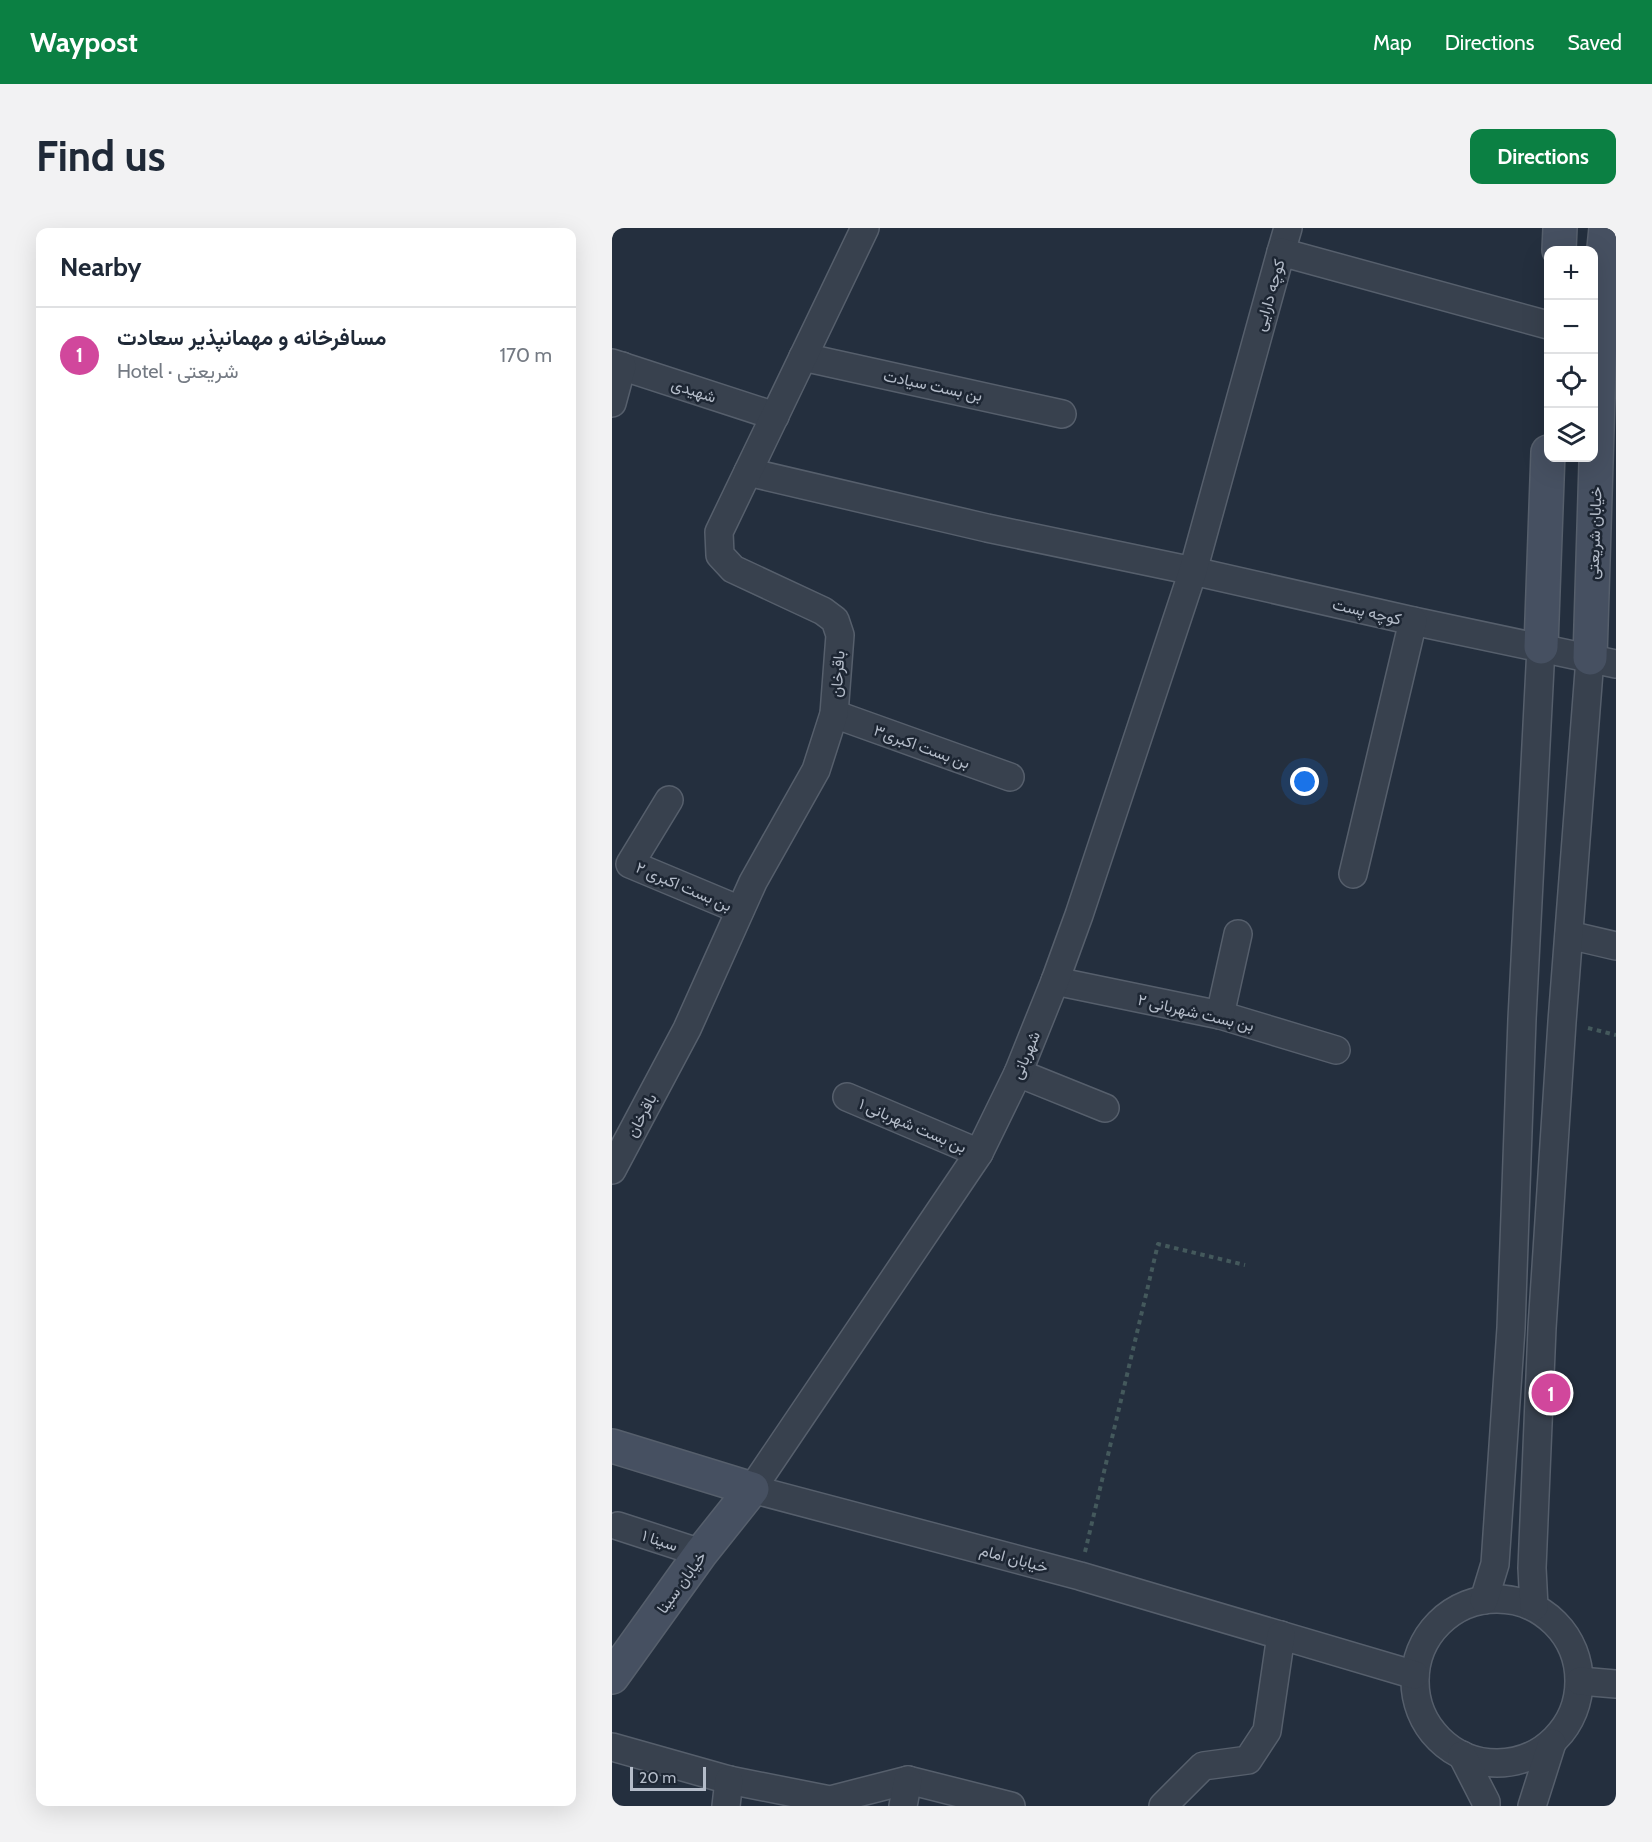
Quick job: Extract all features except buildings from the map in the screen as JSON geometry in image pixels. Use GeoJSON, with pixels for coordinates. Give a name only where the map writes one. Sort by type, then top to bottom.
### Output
{"type":"FeatureCollection","features":[{"type":"Feature","properties":{"kind":"main road"},"geometry":{"type":"LineString","coordinates":[[1559,246],[1560,228]]}},
{"type":"Feature","properties":{"kind":"main road","name":"خیابان شریعتی"},"geometry":{"type":"LineString","coordinates":[[1603,661],[1602,280],[1606,228]]}},
{"type":"Feature","properties":{"kind":"main road"},"geometry":{"type":"LineString","coordinates":[[1541,647],[1548,462]]}},
{"type":"Feature","properties":{"kind":"main road","name":"خیابان امام"},"geometry":{"type":"LineString","coordinates":[[612,1446],[752,1489]]}},
{"type":"Feature","properties":{"kind":"main road","name":"خیابان سینا"},"geometry":{"type":"LineString","coordinates":[[612,1677],[701,1553],[752,1489]]}},
{"type":"Feature","properties":{"kind":"street","name":"باقرخان"},"geometry":{"type":"LineString","coordinates":[[612,1170],[687,1029],[753,882],[816,770],[834,714],[840,635],[835,620],[823,611],[733,570],[720,555],[719,532],[864,228]]}},
{"type":"Feature","properties":{"kind":"street","name":"کوچه دارایی"},"geometry":{"type":"LineString","coordinates":[[1192,571],[1285,240],[1544,324]]}},
{"type":"Feature","properties":{"kind":"street","name":"بن بست سیادت"},"geometry":{"type":"LineString","coordinates":[[803,357],[1062,414]]}},
{"type":"Feature","properties":{"kind":"street"},"geometry":{"type":"LineString","coordinates":[[612,403],[617,365]]}},
{"type":"Feature","properties":{"kind":"street","name":"شهیدی"},"geometry":{"type":"LineString","coordinates":[[617,365],[775,416]]}},
{"type":"Feature","properties":{"kind":"street","name":"کوچه پست"},"geometry":{"type":"LineString","coordinates":[[748,472],[987,528],[1603,661]]}},
{"type":"Feature","properties":{"kind":"street","name":"شهربانی"},"geometry":{"type":"LineString","coordinates":[[752,1489],[979,1153],[1018,1073],[1079,915],[1192,571]]}},
{"type":"Feature","properties":{"kind":"street"},"geometry":{"type":"LineString","coordinates":[[1353,874],[1413,621]]}},
{"type":"Feature","properties":{"kind":"street"},"geometry":{"type":"LineString","coordinates":[[1484,1600],[1495,1564],[1511,1328],[1522,1019],[1541,647]]}},
{"type":"Feature","properties":{"kind":"street"},"geometry":{"type":"LineString","coordinates":[[1534,1607],[1532,1568],[1542,1339],[1569,935],[1603,661]]}},
{"type":"Feature","properties":{"kind":"street","name":"بن بست اکبری۳"},"geometry":{"type":"LineString","coordinates":[[834,714],[1010,777]]}},
{"type":"Feature","properties":{"kind":"street","name":"بن بست اکبری ۲"},"geometry":{"type":"LineString","coordinates":[[669,800],[630,864],[740,910]]}},
{"type":"Feature","properties":{"kind":"street"},"geometry":{"type":"LineString","coordinates":[[1221,1015],[1238,934]]}},
{"type":"Feature","properties":{"kind":"street"},"geometry":{"type":"LineString","coordinates":[[1569,935],[1616,946]]}},
{"type":"Feature","properties":{"kind":"street","name":"بن بست شهربانی ۲"},"geometry":{"type":"LineString","coordinates":[[1055,981],[1221,1015],[1336,1050]]}},
{"type":"Feature","properties":{"kind":"street"},"geometry":{"type":"LineString","coordinates":[[1018,1073],[1105,1108]]}},
{"type":"Feature","properties":{"kind":"street","name":"بن بست شهربانی ۱"},"geometry":{"type":"LineString","coordinates":[[847,1097],[979,1153]]}},
{"type":"Feature","properties":{"kind":"street","name":"خیابان امام"},"geometry":{"type":"LineString","coordinates":[[752,1489],[1080,1576],[1415,1675]]}},
{"type":"Feature","properties":{"kind":"street","name":"سینا ۱"},"geometry":{"type":"LineString","coordinates":[[618,1526],[701,1553]]}},
{"type":"Feature","properties":{"kind":"street"},"geometry":{"type":"LineString","coordinates":[[1484,1600],[1512,1600],[1534,1607],[1553,1620],[1568,1638],[1577,1658],[1580,1681],[1576,1704],[1567,1725],[1552,1743],[1532,1755],[1510,1762],[1485,1762],[1462,1755],[1441,1742],[1426,1722],[1417,1700],[1415,1675],[1421,1648],[1436,1625],[1458,1608],[1484,1600]]}},
{"type":"Feature","properties":{"kind":"street"},"geometry":{"type":"LineString","coordinates":[[1163,1806],[1203,1767],[1248,1760],[1267,1731],[1281,1635]]}},
{"type":"Feature","properties":{"kind":"street"},"geometry":{"type":"LineString","coordinates":[[1580,1681],[1616,1683]]}},
{"type":"Feature","properties":{"kind":"street"},"geometry":{"type":"LineString","coordinates":[[1532,1806],[1552,1743]]}},
{"type":"Feature","properties":{"kind":"street"},"geometry":{"type":"LineString","coordinates":[[612,1747],[728,1793],[830,1800],[906,1793],[1011,1806]]}},
{"type":"Feature","properties":{"kind":"street"},"geometry":{"type":"LineString","coordinates":[[1462,1755],[1486,1806]]}},
{"type":"Feature","properties":{"kind":"path"},"geometry":{"type":"LineString","coordinates":[[1080,1576],[1158,1244],[1245,1265]]}},
{"type":"Feature","properties":{"kind":"place","name":"مسافرخانه و مهمانپذیر سعادت"},"geometry":{"type":"Point","coordinates":[1551,1393]}}]}
